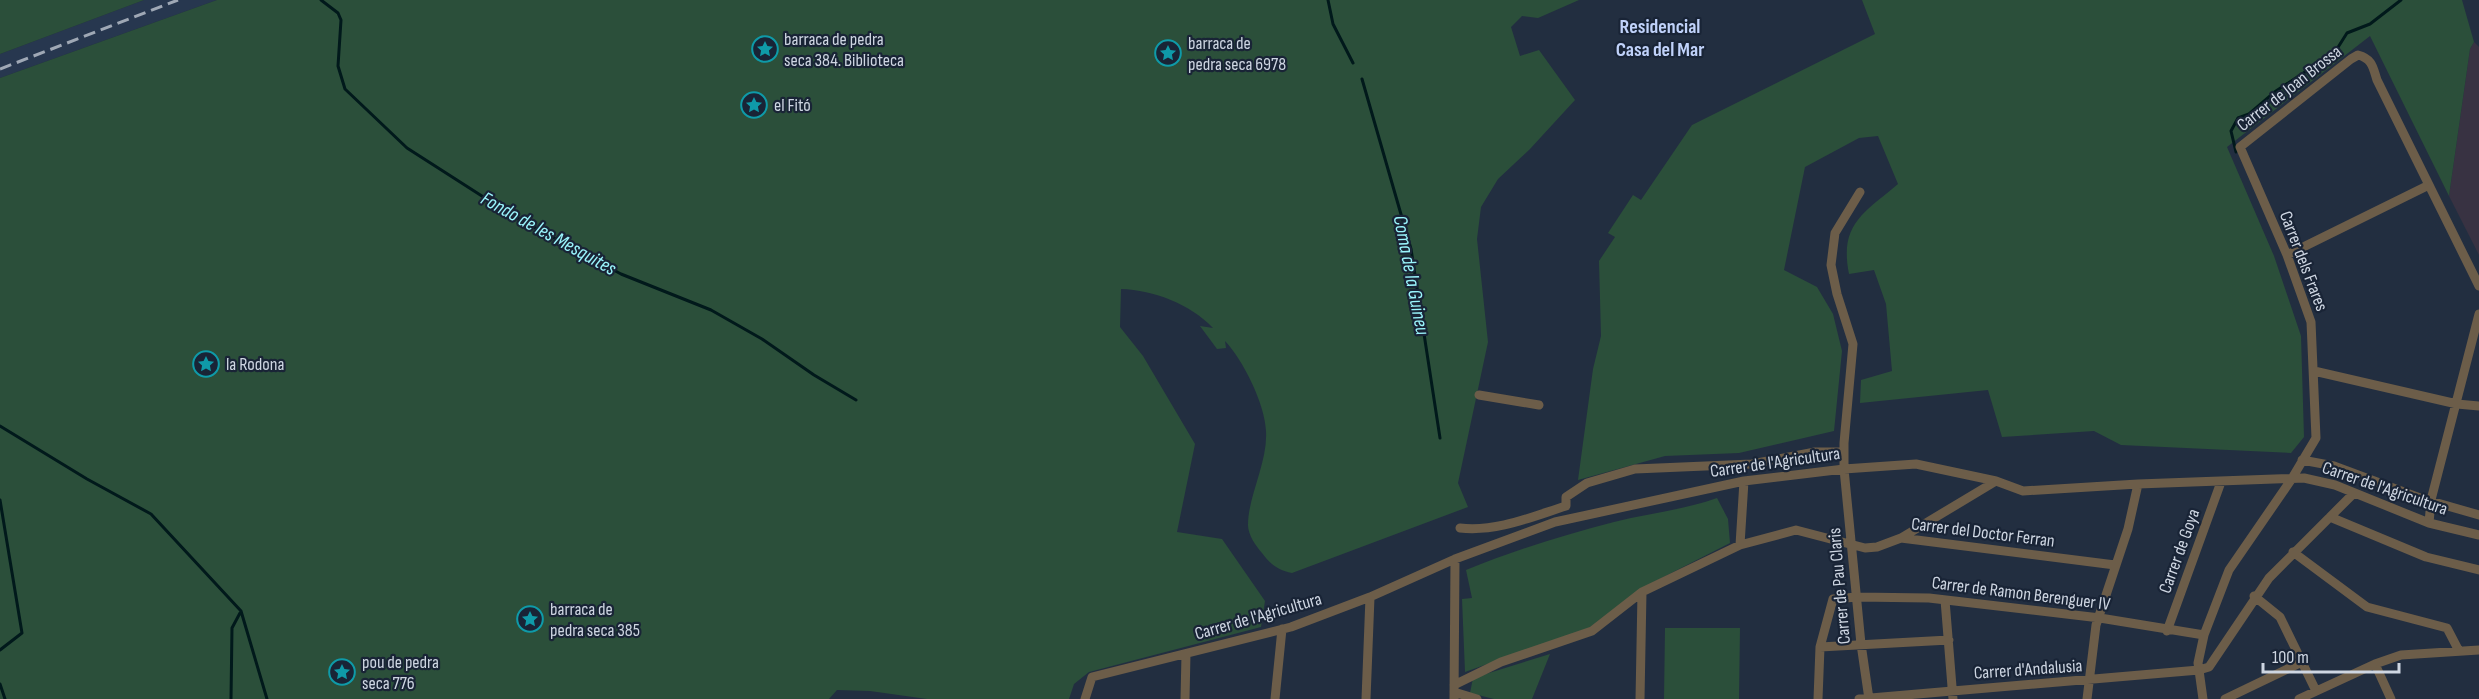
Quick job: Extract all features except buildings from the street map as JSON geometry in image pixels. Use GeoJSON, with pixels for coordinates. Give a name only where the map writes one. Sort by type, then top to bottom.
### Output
{"type":"FeatureCollection","features":[{"type":"Feature","properties":{"kind":"street","name":"Carrer de Joan Brossa"},"geometry":{"type":"LineString","coordinates":[[2240,147],[2358,55],[2371,61],[2377,80],[2428,185]]}},
{"type":"Feature","properties":{"kind":"street","name":"Carrer dels Frares"},"geometry":{"type":"LineString","coordinates":[[2203,699],[2199,670],[2204,635],[2229,570],[2291,480],[2316,438],[2311,321],[2287,255],[2240,147]]}},
{"type":"Feature","properties":{"kind":"street"},"geometry":{"type":"LineString","coordinates":[[2287,255],[2428,185],[2479,286]]}},
{"type":"Feature","properties":{"kind":"street","name":"Carrer de Pau Claris"},"geometry":{"type":"LineString","coordinates":[[1860,192],[1835,233],[1831,265],[1837,294],[1853,344],[1844,469],[1861,644],[1869,699]]}},
{"type":"Feature","properties":{"kind":"street"},"geometry":{"type":"LineString","coordinates":[[2429,523],[2431,500],[2479,314]]}},
{"type":"Feature","properties":{"kind":"street"},"geometry":{"type":"LineString","coordinates":[[2314,371],[2457,404],[2479,406]]}},
{"type":"Feature","properties":{"kind":"street"},"geometry":{"type":"LineString","coordinates":[[1479,395],[1539,405]]}},
{"type":"Feature","properties":{"kind":"street"},"geometry":{"type":"LineString","coordinates":[[1460,528],[1477,530],[1513,523],[1566,506],[1566,497],[1587,483],[1635,469],[1752,464],[1815,452],[1844,452]]}},
{"type":"Feature","properties":{"kind":"street"},"geometry":{"type":"LineString","coordinates":[[2302,460],[2334,466],[2446,507],[2479,515]]}},
{"type":"Feature","properties":{"kind":"street","name":"Carrer de l'Agricultura"},"geometry":{"type":"LineString","coordinates":[[1085,699],[1092,677],[1282,629],[1370,597],[1455,559],[1555,522],[1744,481],[1844,469],[1916,464],[1996,481],[2023,491],[2304,478],[2318,480],[2429,523],[2479,535]]}},
{"type":"Feature","properties":{"kind":"street"},"geometry":{"type":"LineString","coordinates":[[1740,545],[1744,481]]}},
{"type":"Feature","properties":{"kind":"street"},"geometry":{"type":"LineString","coordinates":[[1901,538],[1996,481]]}},
{"type":"Feature","properties":{"kind":"street","name":"Carrer de Goya"},"geometry":{"type":"LineString","coordinates":[[2167,631],[2221,482]]}},
{"type":"Feature","properties":{"kind":"street"},"geometry":{"type":"LineString","coordinates":[[2088,699],[2096,625],[2128,529],[2138,484]]}},
{"type":"Feature","properties":{"kind":"street"},"geometry":{"type":"LineString","coordinates":[[2199,670],[2210,667],[2254,596],[2293,552],[2354,494]]}},
{"type":"Feature","properties":{"kind":"street"},"geometry":{"type":"LineString","coordinates":[[2330,518],[2426,557],[2479,570]]}},
{"type":"Feature","properties":{"kind":"street","name":"Carrer del Doctor Ferran"},"geometry":{"type":"LineString","coordinates":[[1454,692],[1501,662],[1592,631],[1642,592],[1740,545],[1796,530],[1853,546],[1877,548],[1901,538],[2115,565]]}},
{"type":"Feature","properties":{"kind":"street"},"geometry":{"type":"LineString","coordinates":[[2293,552],[2367,607],[2447,628],[2459,651]]}},
{"type":"Feature","properties":{"kind":"street"},"geometry":{"type":"LineString","coordinates":[[1455,559],[1454,692],[1477,699]]}},
{"type":"Feature","properties":{"kind":"street"},"geometry":{"type":"LineString","coordinates":[[1640,699],[1642,592]]}},
{"type":"Feature","properties":{"kind":"street"},"geometry":{"type":"LineString","coordinates":[[2254,596],[2280,617],[2316,691]]}},
{"type":"Feature","properties":{"kind":"street"},"geometry":{"type":"LineString","coordinates":[[1366,699],[1370,597]]}},
{"type":"Feature","properties":{"kind":"street","name":"Carrer de Ramon Berenguer IV"},"geometry":{"type":"LineString","coordinates":[[1820,647],[1833,599],[1857,597],[1945,600],[2100,618],[2167,631],[2204,635]]}},
{"type":"Feature","properties":{"kind":"street"},"geometry":{"type":"LineString","coordinates":[[1945,600],[1952,695]]}},
{"type":"Feature","properties":{"kind":"street"},"geometry":{"type":"LineString","coordinates":[[1275,699],[1282,629]]}},
{"type":"Feature","properties":{"kind":"street"},"geometry":{"type":"LineString","coordinates":[[1818,699],[1820,647],[1948,640]]}},
{"type":"Feature","properties":{"kind":"street"},"geometry":{"type":"LineString","coordinates":[[2299,699],[2303,695],[2374,664],[2401,655],[2479,650]]}},
{"type":"Feature","properties":{"kind":"street"},"geometry":{"type":"LineString","coordinates":[[1185,699],[1186,654]]}},
{"type":"Feature","properties":{"kind":"street"},"geometry":{"type":"LineString","coordinates":[[2225,699],[2302,662]]}},
{"type":"Feature","properties":{"kind":"street"},"geometry":{"type":"LineString","coordinates":[[2374,664],[2389,696],[2379,699]]}},
{"type":"Feature","properties":{"kind":"street","name":"Carrer d'Andalusia"},"geometry":{"type":"LineString","coordinates":[[1859,699],[1952,695],[2199,670]]}},
{"type":"Feature","properties":{"kind":"shaded area"},"geometry":{"type":"Polygon","coordinates":[[[144,0],[217,0],[0,78],[0,54],[144,0]]]}},
{"type":"Feature","properties":{"kind":"shaded area"},"geometry":{"type":"Polygon","coordinates":[[[2474,42],[2479,47],[2479,255],[2449,196],[2470,49],[2474,42]]]}},
{"type":"Feature","properties":{"kind":"green space"},"geometry":{"type":"Polygon","coordinates":[[[0,0],[144,0],[0,54],[0,0]]]}},
{"type":"Feature","properties":{"kind":"green space"},"geometry":{"type":"Polygon","coordinates":[[[217,0],[1579,0],[1538,18],[1522,16],[1511,27],[1520,56],[1539,50],[1575,100],[1530,149],[1498,179],[1481,207],[1477,239],[1488,342],[1458,483],[1468,507],[1292,573],[1275,566],[1257,547],[1248,529],[1251,502],[1264,455],[1266,431],[1262,408],[1246,371],[1225,341],[1226,348],[1217,349],[1200,326],[1213,328],[1194,312],[1159,295],[1121,289],[1120,327],[1143,356],[1195,444],[1177,532],[1222,539],[1265,601],[1261,627],[1089,672],[1074,684],[1069,699],[927,699],[870,691],[837,690],[829,699],[0,699],[0,78],[217,0]]]}},
{"type":"Feature","properties":{"kind":"green space"},"geometry":{"type":"Polygon","coordinates":[[[1862,0],[2462,0],[2474,42],[2470,49],[2449,196],[2370,36],[2227,147],[2274,256],[2301,336],[2304,437],[2291,453],[2121,445],[2094,431],[2002,437],[1988,390],[1860,403],[1861,380],[1892,371],[1886,304],[1874,270],[1849,274],[1847,257],[1851,231],[1857,221],[1898,184],[1878,136],[1859,138],[1805,167],[1784,270],[1817,287],[1833,314],[1842,351],[1834,431],[1739,453],[1665,456],[1578,480],[1593,369],[1601,336],[1599,261],[1615,237],[1608,233],[1633,195],[1641,200],[1692,125],[1875,34],[1862,0]]]}},
{"type":"Feature","properties":{"kind":"green space"},"geometry":{"type":"Polygon","coordinates":[[[1717,498],[1728,519],[1730,543],[1640,589],[1589,628],[1465,672],[1462,599],[1472,598],[1466,570],[1521,549],[1577,532],[1692,506],[1717,498]]]}},
{"type":"Feature","properties":{"kind":"green space"},"geometry":{"type":"Polygon","coordinates":[[[1665,628],[1740,628],[1739,699],[1664,699],[1665,628]]]}},
{"type":"Feature","properties":{"kind":"green space"},"geometry":{"type":"Polygon","coordinates":[[[1550,654],[1532,699],[1494,699],[1470,693],[1473,678],[1550,654]]]}},
{"type":"Feature","properties":{"kind":"waterway","name":"Fondo de les Mesquites"},"geometry":{"type":"LineString","coordinates":[[321,0],[338,13],[341,20],[338,66],[345,89],[407,148],[510,214],[621,274],[711,310],[762,339],[814,375],[856,400]]}},
{"type":"Feature","properties":{"kind":"waterway","name":"Coma de la Guineu"},"geometry":{"type":"LineString","coordinates":[[1328,0],[1333,24],[1353,63]]}},
{"type":"Feature","properties":{"kind":"waterway"},"geometry":{"type":"LineString","coordinates":[[2236,152],[2231,131],[2238,118],[2249,114],[2276,91],[2311,68],[2330,60],[2347,33],[2370,24],[2401,0]]}},
{"type":"Feature","properties":{"kind":"waterway","name":"Coma de la Guineu"},"geometry":{"type":"LineString","coordinates":[[1362,79],[1411,249],[1440,438]]}},
{"type":"Feature","properties":{"kind":"waterway"},"geometry":{"type":"LineString","coordinates":[[0,426],[87,479],[151,514],[241,611],[267,699]]}},
{"type":"Feature","properties":{"kind":"waterway"},"geometry":{"type":"LineString","coordinates":[[0,500],[22,633],[0,650]]}},
{"type":"Feature","properties":{"kind":"waterway"},"geometry":{"type":"LineString","coordinates":[[231,699],[232,628],[240,613]]}},
{"type":"Feature","properties":{"kind":"waterway"},"geometry":{"type":"LineString","coordinates":[[0,684],[5,699]]}},
{"type":"Feature","properties":{"kind":"railway"},"geometry":{"type":"LineString","coordinates":[[0,69],[178,0]]}},
{"type":"Feature","properties":{"kind":"place","name":"barraca de pedra seca 384. Biblioteca"},"geometry":{"type":"Point","coordinates":[765,49]}},
{"type":"Feature","properties":{"kind":"place","name":"barraca de pedra seca 6978"},"geometry":{"type":"Point","coordinates":[1168,53]}},
{"type":"Feature","properties":{"kind":"place","name":"el Fitó"},"geometry":{"type":"Point","coordinates":[754,105]}},
{"type":"Feature","properties":{"kind":"place","name":"la Rodona"},"geometry":{"type":"Point","coordinates":[206,364]}},
{"type":"Feature","properties":{"kind":"place","name":"barraca de pedra seca 385"},"geometry":{"type":"Point","coordinates":[530,619]}},
{"type":"Feature","properties":{"kind":"place","name":"pou de pedra seca 776"},"geometry":{"type":"Point","coordinates":[342,672]}},
{"type":"Feature","properties":{"kind":"district","name":"Residencial Casa del Mar"},"geometry":{"type":"Point","coordinates":[1660,38]}}]}
